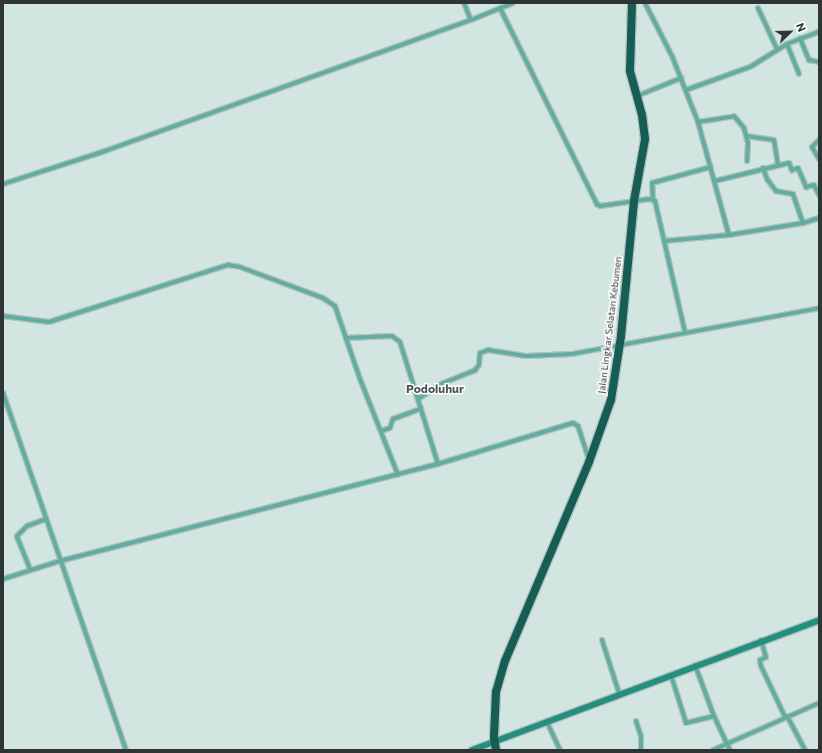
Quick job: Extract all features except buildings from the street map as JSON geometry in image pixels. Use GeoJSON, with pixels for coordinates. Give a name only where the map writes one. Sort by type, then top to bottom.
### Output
{"type":"FeatureCollection","features":[{"type":"Feature","properties":{"kind":"highway","name":"Jalan Lingkar Selatan Kebumen"},"geometry":{"type":"LineString","coordinates":[[496,750],[494,739],[496,692],[505,661],[589,462],[609,406],[620,342],[634,201],[645,131],[630,71],[632,3]]}},
{"type":"Feature","properties":{"kind":"street"},"geometry":{"type":"LineString","coordinates":[[464,3],[471,20]]}},
{"type":"Feature","properties":{"kind":"street"},"geometry":{"type":"LineString","coordinates":[[3,184],[105,151],[471,20],[513,3]]}},
{"type":"Feature","properties":{"kind":"street"},"geometry":{"type":"LineString","coordinates":[[645,3],[681,78],[698,122],[729,235]]}},
{"type":"Feature","properties":{"kind":"street"},"geometry":{"type":"LineString","coordinates":[[500,8],[597,204],[600,206],[653,200]]}},
{"type":"Feature","properties":{"kind":"street"},"geometry":{"type":"LineString","coordinates":[[758,8],[778,49]]}},
{"type":"Feature","properties":{"kind":"street"},"geometry":{"type":"LineString","coordinates":[[686,90],[750,67],[787,44],[819,32]]}},
{"type":"Feature","properties":{"kind":"street"},"geometry":{"type":"LineString","coordinates":[[800,38],[809,60],[819,62]]}},
{"type":"Feature","properties":{"kind":"street"},"geometry":{"type":"LineString","coordinates":[[787,44],[799,74]]}},
{"type":"Feature","properties":{"kind":"street"},"geometry":{"type":"LineString","coordinates":[[636,97],[681,78]]}},
{"type":"Feature","properties":{"kind":"street"},"geometry":{"type":"LineString","coordinates":[[698,122],[732,115],[744,127],[746,136],[747,161]]}},
{"type":"Feature","properties":{"kind":"street"},"geometry":{"type":"LineString","coordinates":[[746,136],[774,140],[778,165]]}},
{"type":"Feature","properties":{"kind":"street"},"geometry":{"type":"LineString","coordinates":[[819,140],[812,147],[819,159]]}},
{"type":"Feature","properties":{"kind":"street"},"geometry":{"type":"LineString","coordinates":[[715,181],[763,168],[789,163],[792,170],[798,168],[806,187],[814,185],[819,195]]}},
{"type":"Feature","properties":{"kind":"street"},"geometry":{"type":"LineString","coordinates":[[685,330],[653,200],[652,183],[711,167]]}},
{"type":"Feature","properties":{"kind":"street"},"geometry":{"type":"LineString","coordinates":[[763,168],[776,191],[793,194],[803,224]]}},
{"type":"Feature","properties":{"kind":"street"},"geometry":{"type":"LineString","coordinates":[[664,241],[729,235],[803,224],[819,218]]}},
{"type":"Feature","properties":{"kind":"street"},"geometry":{"type":"LineString","coordinates":[[3,316],[49,322],[228,265],[240,267],[331,302],[335,306],[398,475]]}},
{"type":"Feature","properties":{"kind":"street"},"geometry":{"type":"LineString","coordinates":[[418,399],[441,384],[475,370],[480,365],[480,353],[488,350],[540,357],[685,330],[819,308]]}},
{"type":"Feature","properties":{"kind":"street"},"geometry":{"type":"LineString","coordinates":[[346,338],[392,336],[398,340],[438,464]]}},
{"type":"Feature","properties":{"kind":"street"},"geometry":{"type":"LineString","coordinates":[[3,392],[126,750]]}},
{"type":"Feature","properties":{"kind":"street"},"geometry":{"type":"LineString","coordinates":[[381,431],[390,428],[393,419],[421,408]]}},
{"type":"Feature","properties":{"kind":"street"},"geometry":{"type":"LineString","coordinates":[[3,579],[30,569],[60,561],[398,475],[573,423],[578,426],[589,462]]}},
{"type":"Feature","properties":{"kind":"street"},"geometry":{"type":"LineString","coordinates":[[30,569],[17,536],[27,526],[46,519]]}},
{"type":"Feature","properties":{"kind":"street"},"geometry":{"type":"LineString","coordinates":[[472,750],[494,739],[547,722],[619,693],[819,620]]}},
{"type":"Feature","properties":{"kind":"street"},"geometry":{"type":"LineString","coordinates":[[602,640],[619,693]]}},
{"type":"Feature","properties":{"kind":"street"},"geometry":{"type":"LineString","coordinates":[[761,640],[766,657],[760,660],[761,666],[805,750]]}},
{"type":"Feature","properties":{"kind":"street"},"geometry":{"type":"LineString","coordinates":[[695,665],[714,716],[730,750]]}},
{"type":"Feature","properties":{"kind":"street"},"geometry":{"type":"LineString","coordinates":[[671,674],[686,723],[714,716]]}},
{"type":"Feature","properties":{"kind":"street"},"geometry":{"type":"LineString","coordinates":[[713,750],[786,716],[819,703]]}},
{"type":"Feature","properties":{"kind":"street"},"geometry":{"type":"LineString","coordinates":[[636,721],[642,736],[641,750]]}},
{"type":"Feature","properties":{"kind":"street"},"geometry":{"type":"LineString","coordinates":[[547,722],[560,750]]}},
{"type":"Feature","properties":{"kind":"district","name":"Podoluhur"},"geometry":{"type":"Point","coordinates":[435,389]}}]}
